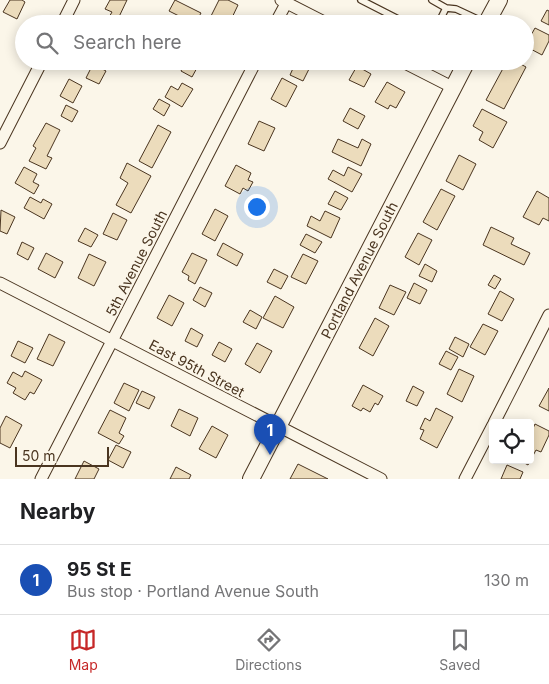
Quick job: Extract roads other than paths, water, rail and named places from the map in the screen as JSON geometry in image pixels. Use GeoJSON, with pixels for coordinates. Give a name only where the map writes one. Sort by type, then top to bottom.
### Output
{"type":"FeatureCollection","features":[{"type":"Feature","properties":{"kind":"main road"},"geometry":{"type":"LineString","coordinates":[[491,15],[499,0]]}},
{"type":"Feature","properties":{"kind":"main road","name":"Portland Avenue South"},"geometry":{"type":"LineString","coordinates":[[252,479],[463,70]]}},
{"type":"Feature","properties":{"kind":"street"},"geometry":{"type":"LineString","coordinates":[[66,15],[74,0]]}},
{"type":"Feature","properties":{"kind":"street"},"geometry":{"type":"LineString","coordinates":[[279,15],[285,1],[311,15]]}},
{"type":"Feature","properties":{"kind":"street"},"geometry":{"type":"LineString","coordinates":[[0,143],[37,70]]}},
{"type":"Feature","properties":{"kind":"street","name":"5th Avenue South"},"geometry":{"type":"LineString","coordinates":[[41,479],[251,70]]}},
{"type":"Feature","properties":{"kind":"street"},"geometry":{"type":"LineString","coordinates":[[419,70],[454,88]]}},
{"type":"Feature","properties":{"kind":"street","name":"East 95th Street"},"geometry":{"type":"LineString","coordinates":[[0,282],[381,479]]}},
{"type":"Feature","properties":{"kind":"street"},"geometry":{"type":"LineString","coordinates":[[496,419],[549,315]]}},
{"type":"Feature","properties":{"kind":"street"},"geometry":{"type":"LineString","coordinates":[[465,479],[489,432]]}},
{"type":"Feature","properties":{"kind":"lane"},"geometry":{"type":"LineString","coordinates":[[361,0],[390,15]]}},
{"type":"Feature","properties":{"kind":"lane"},"geometry":{"type":"LineString","coordinates":[[432,0],[446,8],[456,9],[468,15]]}},
{"type":"Feature","properties":{"kind":"lane"},"geometry":{"type":"LineString","coordinates":[[442,15],[446,8]]}},
{"type":"Feature","properties":{"kind":"place","name":"95 St E"},"geometry":{"type":"Point","coordinates":[270,455]}}]}
